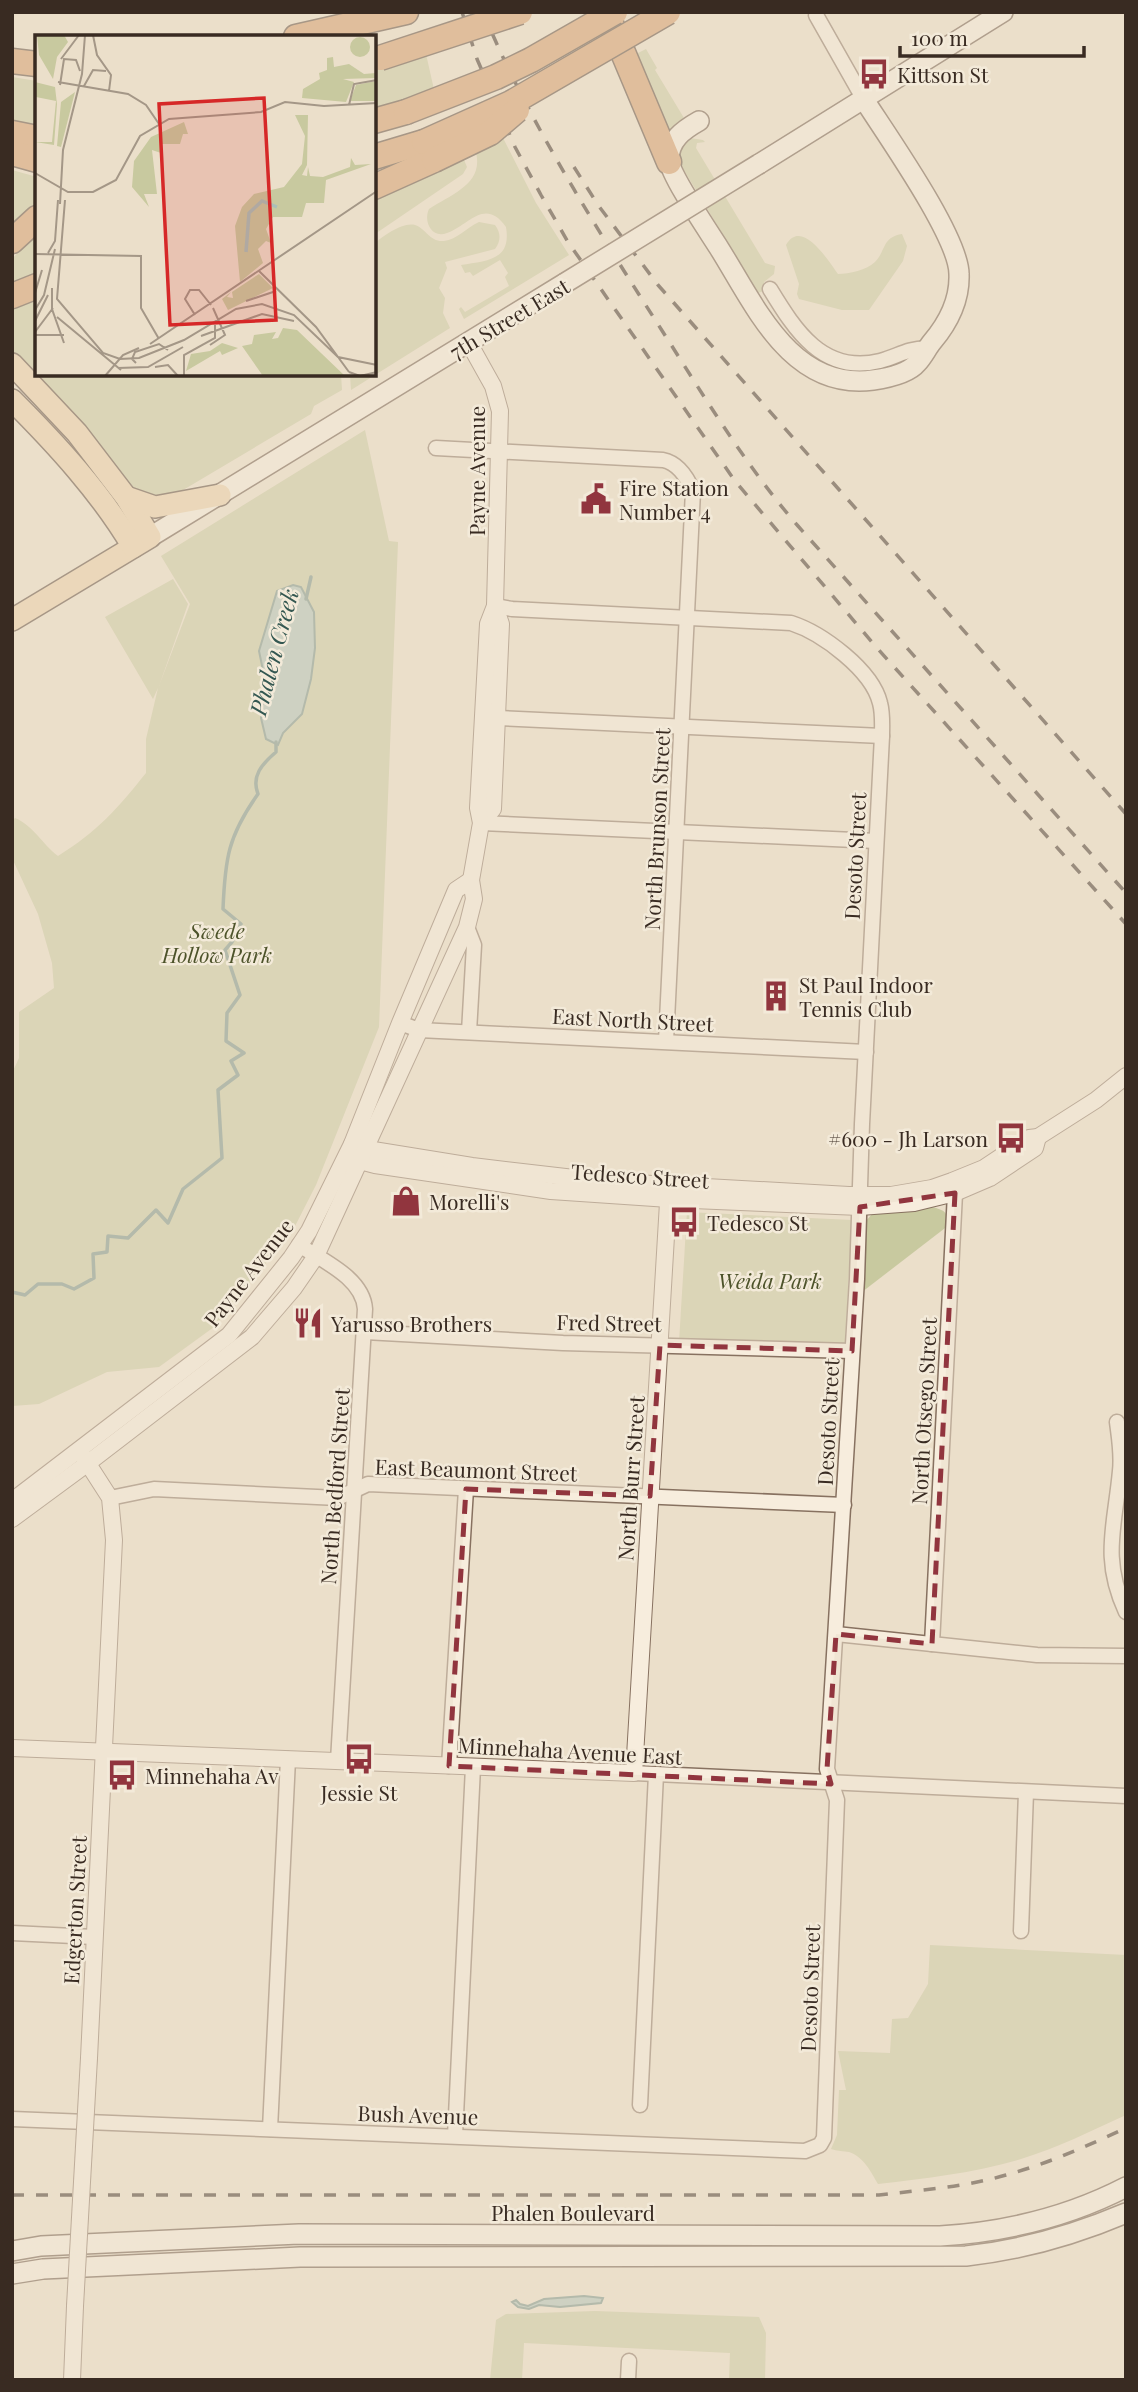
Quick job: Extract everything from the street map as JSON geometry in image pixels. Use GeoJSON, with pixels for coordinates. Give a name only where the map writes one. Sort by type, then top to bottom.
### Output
{"type":"FeatureCollection","features":[{"type":"Feature","properties":{"kind":"highway"},"geometry":{"type":"LineString","coordinates":[[377,59],[520,12]]}},
{"type":"Feature","properties":{"kind":"highway"},"geometry":{"type":"LineString","coordinates":[[606,12],[669,162]]}},
{"type":"Feature","properties":{"kind":"highway"},"geometry":{"type":"LineString","coordinates":[[376,120],[496,77],[615,12]]}},
{"type":"Feature","properties":{"kind":"highway"},"geometry":{"type":"LineString","coordinates":[[376,157],[429,151],[490,133],[551,81],[668,12]]}},
{"type":"Feature","properties":{"kind":"highway"},"geometry":{"type":"LineString","coordinates":[[305,35],[402,13]]}},
{"type":"Feature","properties":{"kind":"highway"},"geometry":{"type":"LineString","coordinates":[[12,61],[35,64]]}},
{"type":"Feature","properties":{"kind":"highway"},"geometry":{"type":"LineString","coordinates":[[12,133],[35,138]]}},
{"type":"Feature","properties":{"kind":"highway"},"geometry":{"type":"LineString","coordinates":[[376,186],[429,151]]}},
{"type":"Feature","properties":{"kind":"highway"},"geometry":{"type":"LineString","coordinates":[[12,153],[35,159]]}},
{"type":"Feature","properties":{"kind":"highway"},"geometry":{"type":"LineString","coordinates":[[12,241],[35,220]]}},
{"type":"Feature","properties":{"kind":"main road","name":"7th Street East"},"geometry":{"type":"LineString","coordinates":[[12,620],[383,396],[1003,12]]}},
{"type":"Feature","properties":{"kind":"main road"},"geometry":{"type":"LineString","coordinates":[[699,121],[677,136],[672,145],[669,162],[687,198],[776,337],[805,366],[823,374],[850,380],[884,379],[916,365],[945,324],[957,296],[959,274],[956,253],[906,165],[863,98]]}},
{"type":"Feature","properties":{"kind":"main road"},"geometry":{"type":"LineString","coordinates":[[12,364],[78,433],[126,497],[141,542]]}},
{"type":"Feature","properties":{"kind":"main road"},"geometry":{"type":"LineString","coordinates":[[12,400],[57,446],[122,528],[141,542]]}},
{"type":"Feature","properties":{"kind":"main road"},"geometry":{"type":"LineString","coordinates":[[126,497],[155,507],[220,495]]}},
{"type":"Feature","properties":{"kind":"main road","name":"Phalen Boulevard"},"geometry":{"type":"LineString","coordinates":[[12,2251],[41,2246],[299,2234],[940,2236],[998,2230],[1031,2222],[1086,2205],[1126,2187]]}},
{"type":"Feature","properties":{"kind":"main road"},"geometry":{"type":"LineString","coordinates":[[12,2274],[43,2269],[300,2256],[966,2256],[1037,2244],[1126,2213]]}},
{"type":"Feature","properties":{"kind":"street"},"geometry":{"type":"LineString","coordinates":[[816,15],[863,98]]}},
{"type":"Feature","properties":{"kind":"street"},"geometry":{"type":"LineString","coordinates":[[770,289],[794,329],[818,351],[833,358],[862,364],[879,361],[910,349],[927,348]]}},
{"type":"Feature","properties":{"kind":"street","name":"Payne Avenue"},"geometry":{"type":"LineString","coordinates":[[12,1519],[229,1335],[299,1245],[356,1153],[419,1030],[467,927],[474,899],[471,880],[481,823],[478,808],[488,624],[495,606],[500,411],[497,394],[469,343]]}},
{"type":"Feature","properties":{"kind":"street"},"geometry":{"type":"LineString","coordinates":[[436,448],[499,450]]}},
{"type":"Feature","properties":{"kind":"street","name":"North Brunson Street"},"geometry":{"type":"LineString","coordinates":[[499,450],[671,461],[684,474],[693,491],[666,1041]]}},
{"type":"Feature","properties":{"kind":"street"},"geometry":{"type":"LineString","coordinates":[[495,606],[687,618]]}},
{"type":"Feature","properties":{"kind":"street","name":"Payne Avenue"},"geometry":{"type":"LineString","coordinates":[[481,823],[493,809],[501,624],[495,606]]}},
{"type":"Feature","properties":{"kind":"street","name":"Desoto Street"},"geometry":{"type":"LineString","coordinates":[[687,618],[791,623],[802,627],[861,670],[880,700],[883,713],[844,1505],[827,1769],[837,1800],[825,2131],[820,2145]]}},
{"type":"Feature","properties":{"kind":"street"},"geometry":{"type":"LineString","coordinates":[[497,718],[882,736]]}},
{"type":"Feature","properties":{"kind":"street"},"geometry":{"type":"LineString","coordinates":[[481,823],[876,841]]}},
{"type":"Feature","properties":{"kind":"street","name":"Payne Avenue"},"geometry":{"type":"LineString","coordinates":[[12,1501],[84,1457],[252,1337],[294,1288],[316,1256],[356,1153],[400,1023],[456,890],[471,880]]}},
{"type":"Feature","properties":{"kind":"street","name":"Payne Avenue"},"geometry":{"type":"LineString","coordinates":[[467,927],[474,945],[469,1032]]}},
{"type":"Feature","properties":{"kind":"street","name":"East North Street"},"geometry":{"type":"LineString","coordinates":[[400,1023],[419,1030],[866,1052]]}},
{"type":"Feature","properties":{"kind":"street","name":"Tedesco Street"},"geometry":{"type":"LineString","coordinates":[[356,1153],[669,1193],[860,1201],[894,1206],[954,1187],[1029,1138],[1038,1137],[1096,1100],[1126,1076]]}},
{"type":"Feature","properties":{"kind":"street","name":"North Otsego Street"},"geometry":{"type":"LineString","coordinates":[[932,1644],[954,1187]]}},
{"type":"Feature","properties":{"kind":"street","name":"North Burr Street"},"geometry":{"type":"LineString","coordinates":[[635,1773],[669,1193]]}},
{"type":"Feature","properties":{"kind":"street","name":"North Bedford Street"},"geometry":{"type":"LineString","coordinates":[[299,1245],[349,1279],[364,1297],[365,1332],[338,1761]]}},
{"type":"Feature","properties":{"kind":"street","name":"Fred Street"},"geometry":{"type":"LineString","coordinates":[[365,1332],[499,1340],[852,1351]]}},
{"type":"Feature","properties":{"kind":"street"},"geometry":{"type":"LineString","coordinates":[[1117,1422],[1120,1469],[1111,1544],[1114,1576],[1126,1612]]}},
{"type":"Feature","properties":{"kind":"street","name":"Edgerton Street"},"geometry":{"type":"LineString","coordinates":[[72,2380],[114,1540],[110,1498],[84,1457]]}},
{"type":"Feature","properties":{"kind":"street","name":"East Beaumont Street"},"geometry":{"type":"LineString","coordinates":[[110,1498],[154,1489],[338,1498],[368,1485],[844,1505]]}},
{"type":"Feature","properties":{"kind":"street"},"geometry":{"type":"LineString","coordinates":[[449,1766],[466,1489]]}},
{"type":"Feature","properties":{"kind":"street"},"geometry":{"type":"LineString","coordinates":[[836,1633],[1059,1656],[1126,1656]]}},
{"type":"Feature","properties":{"kind":"street","name":"Minnehaha Avenue East"},"geometry":{"type":"LineString","coordinates":[[12,1748],[1126,1796]]}},
{"type":"Feature","properties":{"kind":"street"},"geometry":{"type":"LineString","coordinates":[[270,2129],[288,1759]]}},
{"type":"Feature","properties":{"kind":"street"},"geometry":{"type":"LineString","coordinates":[[455,2136],[473,1767]]}},
{"type":"Feature","properties":{"kind":"street"},"geometry":{"type":"LineString","coordinates":[[640,2105],[656,1774]]}},
{"type":"Feature","properties":{"kind":"street"},"geometry":{"type":"LineString","coordinates":[[1021,1931],[1026,1792]]}},
{"type":"Feature","properties":{"kind":"street"},"geometry":{"type":"LineString","coordinates":[[12,1933],[94,1937]]}},
{"type":"Feature","properties":{"kind":"street","name":"Bush Avenue"},"geometry":{"type":"LineString","coordinates":[[12,2119],[805,2151],[820,2145]]}},
{"type":"Feature","properties":{"kind":"street"},"geometry":{"type":"LineString","coordinates":[[628,2380],[629,2361]]}},
{"type":"Feature","properties":{"kind":"highlighted area"},"geometry":{"type":"Polygon","coordinates":[[[955,1193],[932,1644],[836,1634],[827,1769],[831,1784],[449,1766],[466,1489],[650,1496],[660,1345],[852,1351],[860,1207],[955,1193]]]}},
{"type":"Feature","properties":{"kind":"green space"},"geometry":{"type":"Polygon","coordinates":[[[646,49],[657,68],[655,70],[684,118],[674,125],[669,133],[632,56],[646,49]]]}},
{"type":"Feature","properties":{"kind":"green space"},"geometry":{"type":"Polygon","coordinates":[[[426,54],[435,94],[376,113],[376,68],[426,54]]]}},
{"type":"Feature","properties":{"kind":"green space"},"geometry":{"type":"Polygon","coordinates":[[[12,77],[35,81],[35,131],[12,125],[12,77]]]}},
{"type":"Feature","properties":{"kind":"green space"},"geometry":{"type":"Polygon","coordinates":[[[501,134],[536,203],[569,255],[464,319],[459,309],[461,307],[465,312],[509,286],[505,277],[508,273],[500,260],[473,276],[470,272],[465,273],[461,265],[487,260],[501,253],[507,238],[506,227],[498,218],[484,214],[447,233],[437,234],[428,224],[427,214],[429,209],[472,179],[477,161],[475,149],[501,134]]]}},
{"type":"Feature","properties":{"kind":"green space"},"geometry":{"type":"Polygon","coordinates":[[[690,138],[705,142],[697,143],[696,148],[765,263],[775,266],[774,274],[764,282],[764,291],[758,293],[682,167],[680,151],[690,138]]]}},
{"type":"Feature","properties":{"kind":"green space"},"geometry":{"type":"Polygon","coordinates":[[[462,155],[467,167],[463,174],[376,233],[376,196],[462,155]]]}},
{"type":"Feature","properties":{"kind":"green space"},"geometry":{"type":"Polygon","coordinates":[[[12,170],[35,176],[35,205],[12,231],[12,170]]]}},
{"type":"Feature","properties":{"kind":"green space"},"geometry":{"type":"Polygon","coordinates":[[[479,222],[495,225],[499,240],[495,249],[445,262],[447,268],[439,288],[445,298],[443,313],[450,328],[376,374],[376,242],[393,230],[410,225],[419,227],[439,241],[458,236],[479,222]]]}},
{"type":"Feature","properties":{"kind":"green space"},"geometry":{"type":"Polygon","coordinates":[[[35,234],[35,275],[12,285],[12,259],[35,234]]]}},
{"type":"Feature","properties":{"kind":"green space"},"geometry":{"type":"Polygon","coordinates":[[[902,234],[907,246],[903,261],[869,310],[842,310],[799,299],[799,284],[786,245],[792,238],[800,236],[815,244],[838,274],[858,271],[872,265],[888,241],[902,234]]]}},
{"type":"Feature","properties":{"kind":"green space"},"geometry":{"type":"Polygon","coordinates":[[[35,296],[35,376],[341,376],[342,390],[314,406],[311,414],[173,496],[168,498],[136,494],[12,355],[12,309],[35,296]]]}},
{"type":"Feature","properties":{"kind":"green space"},"geometry":{"type":"Polygon","coordinates":[[[350,376],[373,376],[351,390],[350,376]]]}},
{"type":"Feature","properties":{"kind":"green space","name":"Swede Hollow Park"},"geometry":{"type":"Polygon","coordinates":[[[365,430],[389,541],[398,542],[379,1027],[316,1185],[293,1230],[214,1327],[159,1367],[107,1372],[39,1404],[12,1406],[12,1073],[19,1058],[19,1012],[54,988],[52,963],[38,914],[12,858],[12,821],[15,818],[22,821],[58,856],[85,838],[116,808],[146,773],[146,739],[158,688],[153,699],[105,617],[173,579],[188,604],[159,686],[190,604],[161,556],[365,430]]]}},
{"type":"Feature","properties":{"kind":"green space"},"geometry":{"type":"Polygon","coordinates":[[[932,1207],[945,1212],[949,1225],[862,1292],[866,1221],[872,1214],[932,1207]]]}},
{"type":"Feature","properties":{"kind":"green space","name":"Weida Park"},"geometry":{"type":"Polygon","coordinates":[[[687,1212],[852,1220],[843,1346],[679,1342],[687,1212]]]}},
{"type":"Feature","properties":{"kind":"green space"},"geometry":{"type":"Polygon","coordinates":[[[930,1945],[1126,1955],[1126,2115],[1048,2150],[1004,2164],[878,2184],[859,2157],[831,2149],[837,2135],[839,2090],[846,2090],[838,2051],[890,2053],[892,2019],[908,2018],[928,1984],[930,1945]]]}},
{"type":"Feature","properties":{"kind":"green space"},"geometry":{"type":"Polygon","coordinates":[[[595,2311],[759,2317],[766,2333],[765,2380],[729,2380],[730,2353],[524,2343],[522,2380],[490,2380],[496,2320],[506,2314],[595,2311]]]}},
{"type":"Feature","properties":{"kind":"water"},"geometry":{"type":"Polygon","coordinates":[[[293,585],[301,587],[314,612],[315,648],[302,714],[283,733],[278,745],[266,739],[261,718],[266,685],[259,651],[277,591],[293,585]]]}},
{"type":"Feature","properties":{"kind":"water"},"geometry":{"type":"Polygon","coordinates":[[[584,2296],[603,2298],[601,2303],[560,2307],[539,2305],[529,2309],[518,2307],[512,2302],[516,2300],[528,2306],[544,2299],[584,2296]]]}},
{"type":"Feature","properties":{"kind":"waterway","name":"Phalen Creek"},"geometry":{"type":"LineString","coordinates":[[306,599],[311,577]]}},
{"type":"Feature","properties":{"kind":"waterway","name":"Phalen Creek"},"geometry":{"type":"LineString","coordinates":[[12,1292],[25,1295],[38,1284],[62,1284],[74,1289],[94,1278],[93,1254],[107,1252],[108,1236],[128,1238],[156,1210],[168,1223],[183,1189],[222,1158],[218,1090],[238,1075],[231,1061],[244,1053],[226,1041],[227,1013],[240,995],[225,950],[241,924],[223,909],[225,876],[234,836],[258,794],[257,776],[262,766],[276,752],[276,742]]}},
{"type":"Feature","properties":{"kind":"railway"},"geometry":{"type":"LineString","coordinates":[[462,12],[477,59],[515,147],[568,242],[735,481],[877,648],[1126,924]]}},
{"type":"Feature","properties":{"kind":"railway"},"geometry":{"type":"LineString","coordinates":[[483,12],[521,93],[565,174],[693,379],[760,479],[798,526],[1126,893]]}},
{"type":"Feature","properties":{"kind":"railway"},"geometry":{"type":"LineString","coordinates":[[574,167],[598,205],[658,285],[1126,814]]}},
{"type":"Feature","properties":{"kind":"railway"},"geometry":{"type":"LineString","coordinates":[[12,2195],[879,2195],[959,2185],[1021,2171],[1126,2128]]}},
{"type":"Feature","properties":{"kind":"place","name":"Kittson St"},"geometry":{"type":"Point","coordinates":[874,74]}},
{"type":"Feature","properties":{"kind":"place","name":"Fire Station Number 4"},"geometry":{"type":"Point","coordinates":[596,499]}},
{"type":"Feature","properties":{"kind":"place","name":"St Paul Indoor Tennis Club"},"geometry":{"type":"Point","coordinates":[776,996]}},
{"type":"Feature","properties":{"kind":"place","name":"#600 - Jh Larson"},"geometry":{"type":"Point","coordinates":[1011,1138]}},
{"type":"Feature","properties":{"kind":"place","name":"Morelli's"},"geometry":{"type":"Point","coordinates":[406,1201]}},
{"type":"Feature","properties":{"kind":"place","name":"Tedesco St"},"geometry":{"type":"Point","coordinates":[684,1222]}},
{"type":"Feature","properties":{"kind":"place","name":"Yarusso Brothers"},"geometry":{"type":"Point","coordinates":[308,1323]}},
{"type":"Feature","properties":{"kind":"place","name":"Jessie St"},"geometry":{"type":"Point","coordinates":[359,1759]}},
{"type":"Feature","properties":{"kind":"place","name":"Minnehaha Av"},"geometry":{"type":"Point","coordinates":[122,1775]}}]}
